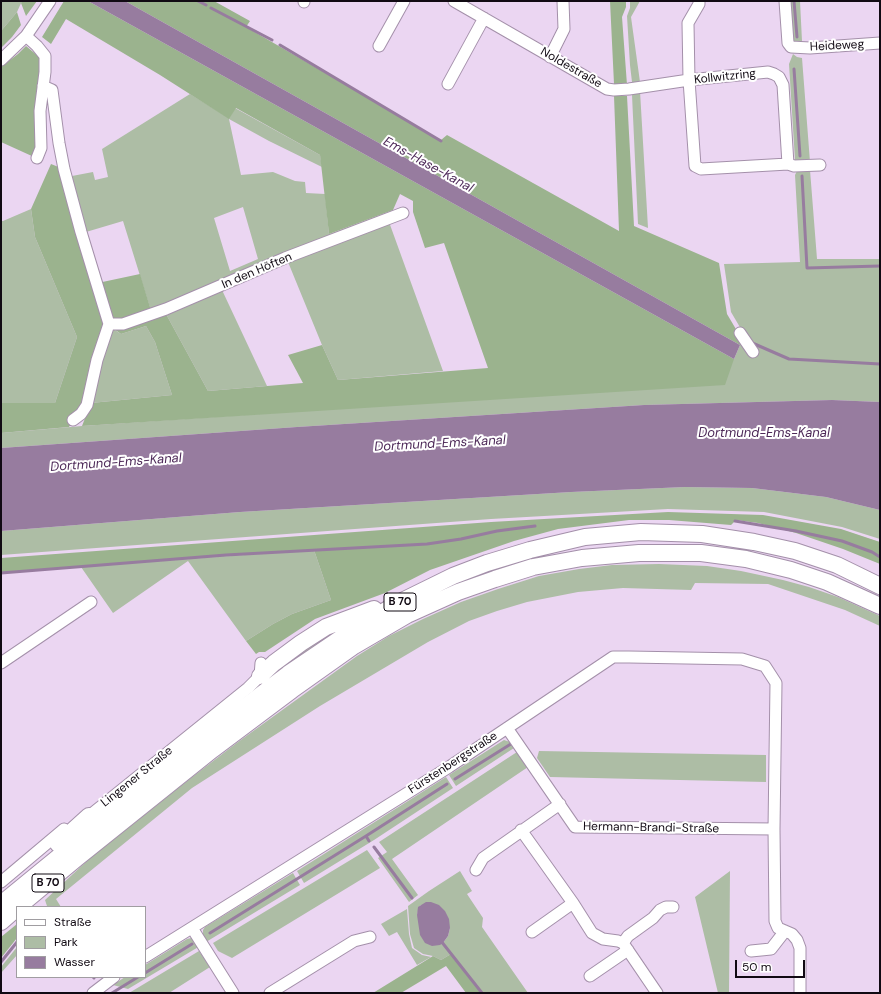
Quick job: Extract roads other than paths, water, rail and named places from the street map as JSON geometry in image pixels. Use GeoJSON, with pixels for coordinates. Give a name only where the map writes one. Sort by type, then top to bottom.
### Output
{"type":"FeatureCollection","features":[{"type":"Feature","properties":{"kind":"highway","name":"B 70"},"geometry":{"type":"LineString","coordinates":[[1,904],[205,737],[288,674],[356,628],[398,603],[473,568],[530,550],[585,537],[641,532],[702,534],[754,542],[795,551],[837,565],[880,586]]}},
{"type":"Feature","properties":{"kind":"highway","name":"B 70"},"geometry":{"type":"LineString","coordinates":[[20,906],[83,853],[212,750],[354,646],[407,615],[458,592],[495,578],[533,568],[582,558],[639,553],[701,553],[746,559],[791,570],[827,582],[880,606]]}},
{"type":"Feature","properties":{"kind":"highway"},"geometry":{"type":"LineString","coordinates":[[260,670],[280,659],[326,627],[377,608],[441,575],[473,568]]}},
{"type":"Feature","properties":{"kind":"highway"},"geometry":{"type":"LineString","coordinates":[[1,896],[10,885],[89,816]]}},
{"type":"Feature","properties":{"kind":"highway","name":"B 70"},"geometry":{"type":"LineString","coordinates":[[1,922],[16,910]]}},
{"type":"Feature","properties":{"kind":"street"},"geometry":{"type":"LineString","coordinates":[[1,60],[26,36],[50,1]]}},
{"type":"Feature","properties":{"kind":"street"},"geometry":{"type":"LineString","coordinates":[[379,46],[404,1]]}},
{"type":"Feature","properties":{"kind":"street","name":"Noldestraße"},"geometry":{"type":"LineString","coordinates":[[454,1],[603,87],[614,90],[629,89],[689,80]]}},
{"type":"Feature","properties":{"kind":"street"},"geometry":{"type":"LineString","coordinates":[[550,56],[564,29],[563,1]]}},
{"type":"Feature","properties":{"kind":"street"},"geometry":{"type":"LineString","coordinates":[[689,80],[688,23],[700,4],[699,1]]}},
{"type":"Feature","properties":{"kind":"street","name":"Heideweg"},"geometry":{"type":"LineString","coordinates":[[785,1],[788,43],[794,48],[880,43]]}},
{"type":"Feature","properties":{"kind":"street"},"geometry":{"type":"LineString","coordinates":[[448,84],[484,18]]}},
{"type":"Feature","properties":{"kind":"street"},"geometry":{"type":"LineString","coordinates":[[26,36],[38,46],[45,56],[45,72],[40,111],[41,148],[37,158]]}},
{"type":"Feature","properties":{"kind":"street","name":"Kollwitzring"},"geometry":{"type":"LineString","coordinates":[[788,164],[783,85],[777,75],[768,72],[689,80],[694,166],[701,169],[788,164],[794,166],[820,165]]}},
{"type":"Feature","properties":{"kind":"street"},"geometry":{"type":"LineString","coordinates":[[43,86],[52,90],[64,169],[81,232],[109,324],[87,405],[81,414],[73,420]]}},
{"type":"Feature","properties":{"kind":"street","name":"In den Höften"},"geometry":{"type":"LineString","coordinates":[[109,324],[123,324],[166,309],[285,258],[403,213]]}},
{"type":"Feature","properties":{"kind":"street"},"geometry":{"type":"LineString","coordinates":[[740,333],[754,352]]}},
{"type":"Feature","properties":{"kind":"street"},"geometry":{"type":"LineString","coordinates":[[1,663],[91,602]]}},
{"type":"Feature","properties":{"kind":"street","name":"Fürstenbergstraße"},"geometry":{"type":"LineString","coordinates":[[146,956],[453,764],[613,657],[742,660],[764,666],[776,683],[774,829]]}},
{"type":"Feature","properties":{"kind":"street","name":"Lingener Straße"},"geometry":{"type":"LineString","coordinates":[[1,882],[62,830],[89,816],[242,693],[260,670]]}},
{"type":"Feature","properties":{"kind":"street","name":"Hermann-Brandi-Straße"},"geometry":{"type":"LineString","coordinates":[[507,728],[576,827],[774,829]]}},
{"type":"Feature","properties":{"kind":"street"},"geometry":{"type":"LineString","coordinates":[[476,870],[483,858],[560,804]]}},
{"type":"Feature","properties":{"kind":"street"},"geometry":{"type":"LineString","coordinates":[[774,829],[775,921],[778,928],[792,934],[798,940],[800,948],[800,993]]}},
{"type":"Feature","properties":{"kind":"street"},"geometry":{"type":"LineString","coordinates":[[522,830],[592,933],[603,939],[618,941],[626,947],[657,993]]}},
{"type":"Feature","properties":{"kind":"street"},"geometry":{"type":"LineString","coordinates":[[532,932],[573,903]]}},
{"type":"Feature","properties":{"kind":"street"},"geometry":{"type":"LineString","coordinates":[[590,976],[626,947],[628,936],[654,918],[660,910],[666,907],[673,907]]}},
{"type":"Feature","properties":{"kind":"street"},"geometry":{"type":"LineString","coordinates":[[192,928],[233,993]]}},
{"type":"Feature","properties":{"kind":"street"},"geometry":{"type":"LineString","coordinates":[[751,950],[771,949],[785,931]]}},
{"type":"Feature","properties":{"kind":"street"},"geometry":{"type":"LineString","coordinates":[[270,993],[354,941],[370,937]]}},
{"type":"Feature","properties":{"kind":"street"},"geometry":{"type":"LineString","coordinates":[[93,993],[113,978]]}},
{"type":"Feature","properties":{"kind":"water"},"geometry":{"type":"Polygon","coordinates":[[[88,1],[125,1],[740,345],[734,359],[88,1]]]}},
{"type":"Feature","properties":{"kind":"water","name":"Dortmund-Ems-Kanal"},"geometry":{"type":"Polygon","coordinates":[[[832,400],[880,402],[880,510],[826,497],[752,488],[685,487],[571,492],[240,512],[1,531],[1,448],[297,427],[644,405],[832,400]]]}},
{"type":"Feature","properties":{"kind":"water"},"geometry":{"type":"Polygon","coordinates":[[[426,902],[439,905],[445,911],[449,919],[450,928],[448,936],[440,945],[432,946],[425,943],[420,935],[417,915],[418,907],[426,902]]]}},
{"type":"Feature","properties":{"kind":"waterway"},"geometry":{"type":"LineString","coordinates":[[198,1],[206,5]]}},
{"type":"Feature","properties":{"kind":"waterway"},"geometry":{"type":"LineString","coordinates":[[794,1],[797,37]]}},
{"type":"Feature","properties":{"kind":"waterway"},"geometry":{"type":"LineString","coordinates":[[211,8],[272,40]]}},
{"type":"Feature","properties":{"kind":"waterway"},"geometry":{"type":"LineString","coordinates":[[280,45],[441,141]]}},
{"type":"Feature","properties":{"kind":"waterway"},"geometry":{"type":"LineString","coordinates":[[794,69],[800,156]]}},
{"type":"Feature","properties":{"kind":"waterway"},"geometry":{"type":"LineString","coordinates":[[802,176],[807,268],[880,266]]}},
{"type":"Feature","properties":{"kind":"waterway"},"geometry":{"type":"LineString","coordinates":[[750,342],[789,359],[880,364]]}},
{"type":"Feature","properties":{"kind":"waterway"},"geometry":{"type":"LineString","coordinates":[[735,521],[796,531],[842,541],[872,552],[880,557]]}},
{"type":"Feature","properties":{"kind":"waterway"},"geometry":{"type":"LineString","coordinates":[[1,573],[226,555],[427,544],[461,539],[497,531],[535,526]]}},
{"type":"Feature","properties":{"kind":"waterway"},"geometry":{"type":"LineString","coordinates":[[455,779],[514,742]]}},
{"type":"Feature","properties":{"kind":"waterway"},"geometry":{"type":"LineString","coordinates":[[366,836],[447,784]]}},
{"type":"Feature","properties":{"kind":"waterway"},"geometry":{"type":"LineString","coordinates":[[210,933],[366,836],[369,841]]}},
{"type":"Feature","properties":{"kind":"waterway"},"geometry":{"type":"LineString","coordinates":[[374,847],[412,898]]}},
{"type":"Feature","properties":{"kind":"waterway"},"geometry":{"type":"LineString","coordinates":[[441,941],[482,993]]}},
{"type":"Feature","properties":{"kind":"waterway"},"geometry":{"type":"LineString","coordinates":[[1,962],[16,943]]}},
{"type":"Feature","properties":{"kind":"waterway"},"geometry":{"type":"LineString","coordinates":[[146,972],[192,944]]}},
{"type":"Feature","properties":{"kind":"waterway"},"geometry":{"type":"LineString","coordinates":[[112,993],[136,978]]}},
{"type":"Feature","properties":{"kind":"water label","name":"Ems-Hase-Kanal"},"geometry":{"type":"Point","coordinates":[428,165]}}]}
